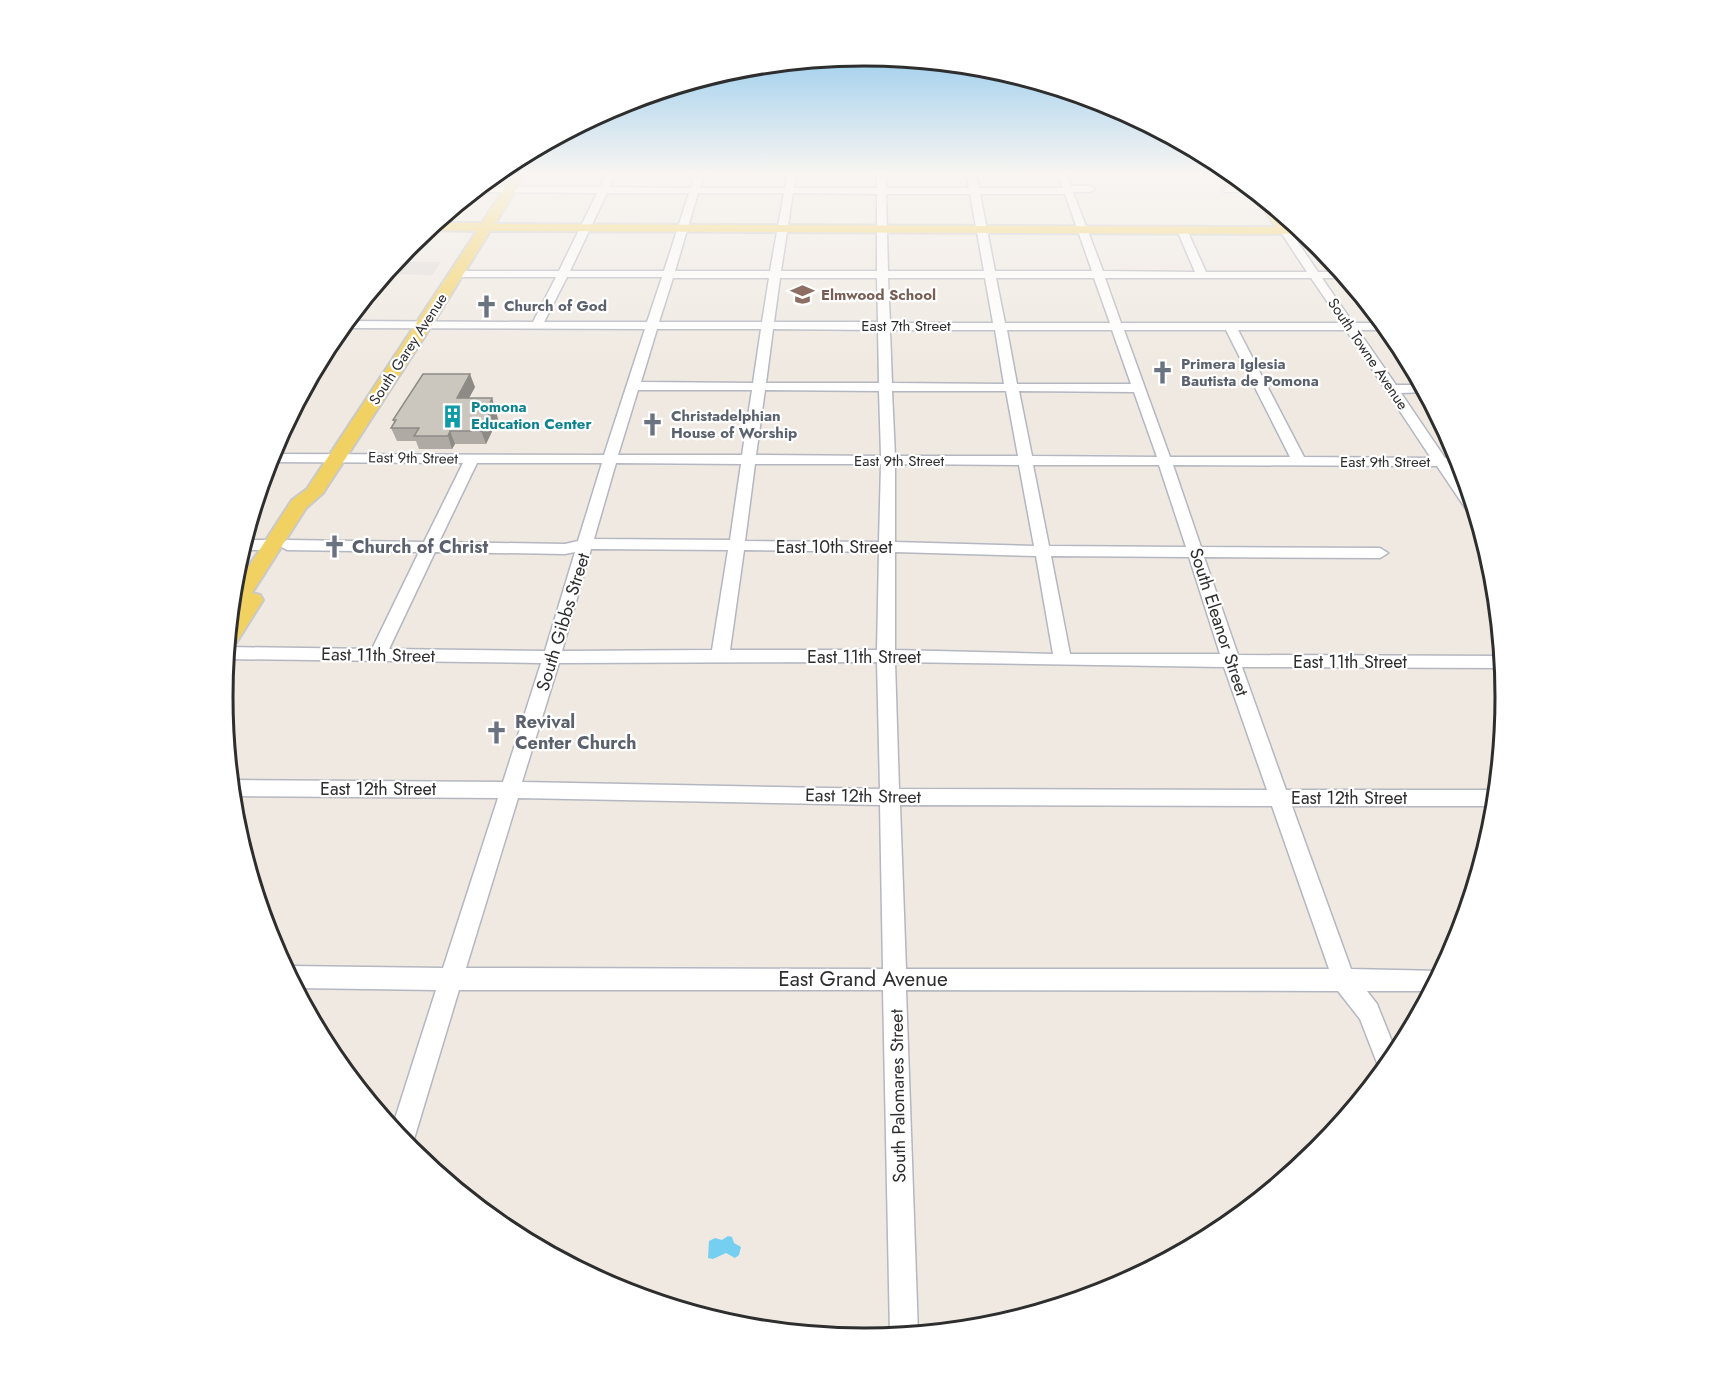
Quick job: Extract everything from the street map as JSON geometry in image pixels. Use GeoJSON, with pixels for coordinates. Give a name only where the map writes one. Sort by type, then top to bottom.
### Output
{"type":"FeatureCollection","features":[{"type":"Feature","properties":{"kind":"main road","name":"South Garey Avenue"},"geometry":{"type":"LineString","coordinates":[[241,597],[314,503],[314,493],[425,325],[477,238]]}},
{"type":"Feature","properties":{"kind":"main road","name":"South Garey Avenue"},"geometry":{"type":"LineString","coordinates":[[237,621],[280,545]]}},
{"type":"Feature","properties":{"kind":"street"},"geometry":{"type":"LineString","coordinates":[[537,325],[581,238]]}},
{"type":"Feature","properties":{"kind":"street","name":"South Gibbs Street"},"geometry":{"type":"LineString","coordinates":[[404,1128],[587,544],[610,459],[635,386],[679,238]]}},
{"type":"Feature","properties":{"kind":"street"},"geometry":{"type":"LineString","coordinates":[[720,657],[781,238]]}},
{"type":"Feature","properties":{"kind":"street","name":"South Palomares Street"},"geometry":{"type":"LineString","coordinates":[[881,238],[888,461],[886,656],[904,1327]]}},
{"type":"Feature","properties":{"kind":"street"},"geometry":{"type":"LineString","coordinates":[[984,238],[1063,660]]}},
{"type":"Feature","properties":{"kind":"street","name":"South Eleanor Street"},"geometry":{"type":"LineString","coordinates":[[1085,238],[1165,461],[1231,661],[1344,980],[1369,1012],[1385,1054]]}},
{"type":"Feature","properties":{"kind":"street"},"geometry":{"type":"LineString","coordinates":[[1186,238],[1202,274]]}},
{"type":"Feature","properties":{"kind":"street","name":"South Towne Avenue"},"geometry":{"type":"LineString","coordinates":[[1290,238],[1461,491]]}},
{"type":"Feature","properties":{"kind":"street"},"geometry":{"type":"LineString","coordinates":[[455,274],[1332,275]]}},
{"type":"Feature","properties":{"kind":"street","name":"East 7th Street"},"geometry":{"type":"LineString","coordinates":[[354,325],[1375,327]]}},
{"type":"Feature","properties":{"kind":"street"},"geometry":{"type":"LineString","coordinates":[[1230,327],[1299,462]]}},
{"type":"Feature","properties":{"kind":"street"},"geometry":{"type":"LineString","coordinates":[[635,386],[1137,388]]}},
{"type":"Feature","properties":{"kind":"street"},"geometry":{"type":"LineString","coordinates":[[1391,389],[1414,389]]}},
{"type":"Feature","properties":{"kind":"street","name":"East 9th Street"},"geometry":{"type":"LineString","coordinates":[[280,458],[1449,462]]}},
{"type":"Feature","properties":{"kind":"street"},"geometry":{"type":"LineString","coordinates":[[377,656],[472,459]]}},
{"type":"Feature","properties":{"kind":"street","name":"East 10th Street"},"geometry":{"type":"LineString","coordinates":[[252,545],[566,549],[587,544],[1043,551],[1380,553]]}},
{"type":"Feature","properties":{"kind":"street","name":"East 11th Street"},"geometry":{"type":"LineString","coordinates":[[234,652],[377,656],[886,656],[1063,660],[1494,662]]}},
{"type":"Feature","properties":{"kind":"street","name":"East 12th Street"},"geometry":{"type":"LineString","coordinates":[[240,788],[889,797],[1487,798]]}},
{"type":"Feature","properties":{"kind":"street","name":"East Grand Avenue"},"geometry":{"type":"LineString","coordinates":[[299,977],[450,980],[1428,980]]}},
{"type":"Feature","properties":{"kind":"shaded area"},"geometry":{"type":"Polygon","coordinates":[[[408,262],[441,262],[432,275],[396,274],[408,262]]]}},
{"type":"Feature","properties":{"kind":"water"},"geometry":{"type":"Polygon","coordinates":[[[728,1236],[732,1237],[734,1243],[741,1247],[739,1255],[735,1258],[726,1253],[713,1259],[708,1258],[709,1241],[715,1238],[722,1240],[728,1236]]]}},
{"type":"Feature","properties":{"kind":"building"},"geometry":{"type":"Polygon","coordinates":[[[423,374],[470,374],[457,398],[492,398],[489,406],[493,406],[481,431],[450,431],[448,436],[414,436],[419,428],[391,428],[396,420],[393,420],[423,374]]]}},
{"type":"Feature","properties":{"kind":"place","name":"Elmwood School"},"geometry":{"type":"Point","coordinates":[803,295]}},
{"type":"Feature","properties":{"kind":"place","name":"Church of God"},"geometry":{"type":"Point","coordinates":[486,306]}},
{"type":"Feature","properties":{"kind":"place","name":"Primera Iglesia Bautista de Pomona"},"geometry":{"type":"Point","coordinates":[1163,373]}},
{"type":"Feature","properties":{"kind":"place","name":"Pomona Education Center"},"geometry":{"type":"Point","coordinates":[453,416]}},
{"type":"Feature","properties":{"kind":"place","name":"Christadelphian House of Worship"},"geometry":{"type":"Point","coordinates":[653,425]}},
{"type":"Feature","properties":{"kind":"place","name":"Church of Christ"},"geometry":{"type":"Point","coordinates":[334,547]}},
{"type":"Feature","properties":{"kind":"place","name":"Revival Center Church"},"geometry":{"type":"Point","coordinates":[497,732]}}]}
